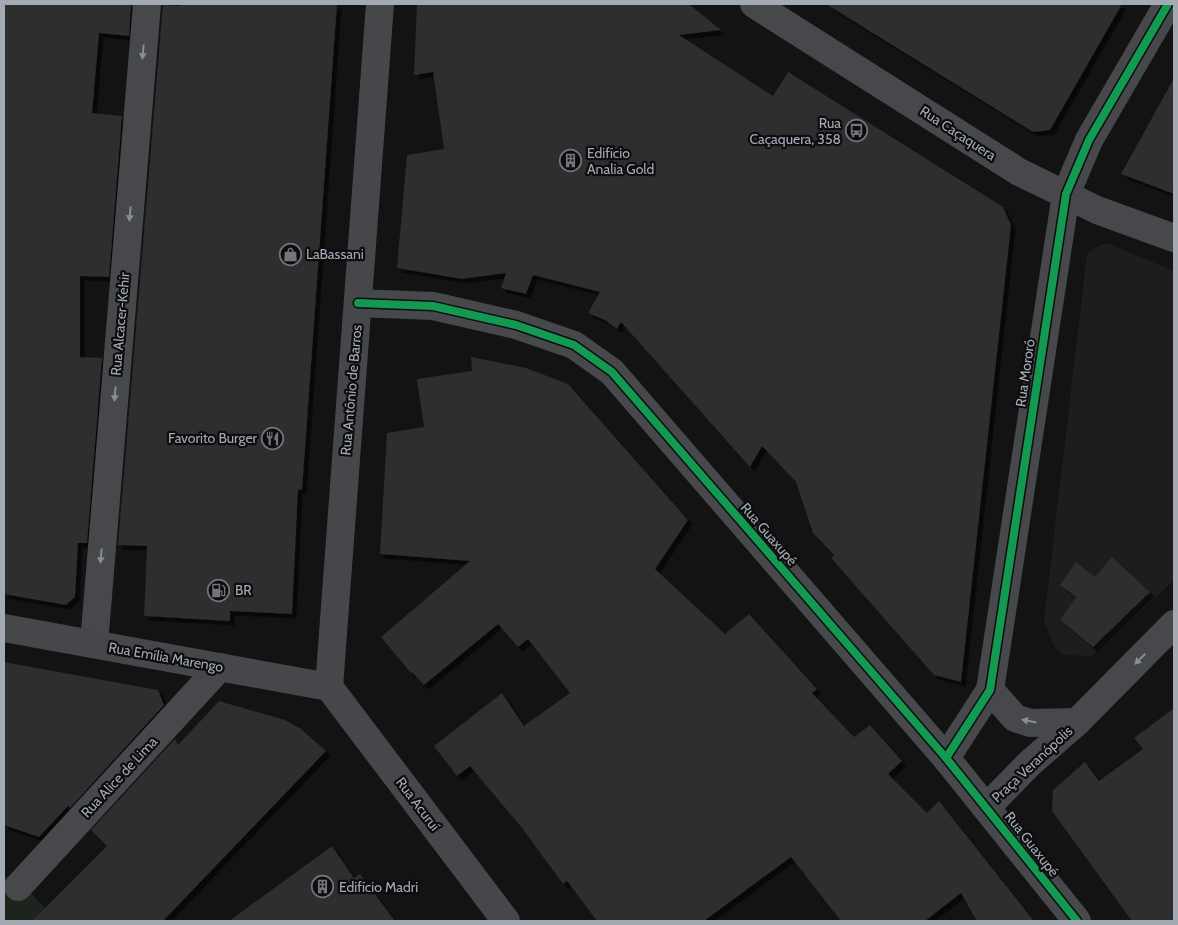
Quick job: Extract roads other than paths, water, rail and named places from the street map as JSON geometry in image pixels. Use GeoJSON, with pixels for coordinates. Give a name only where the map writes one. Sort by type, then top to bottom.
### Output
{"type":"FeatureCollection","features":[{"type":"Feature","properties":{"kind":"main road","name":"Rua Antônio de Barros"},"geometry":{"type":"LineString","coordinates":[[329,687],[380,4]]}},
{"type":"Feature","properties":{"kind":"main road","name":"Rua Emília Marengo"},"geometry":{"type":"LineString","coordinates":[[4,628],[329,687]]}},
{"type":"Feature","properties":{"kind":"main road","name":"Rua Acuruí"},"geometry":{"type":"LineString","coordinates":[[329,687],[506,921]]}},
{"type":"Feature","properties":{"kind":"street","name":"Rua Alcacer-Kehir"},"geometry":{"type":"LineString","coordinates":[[94,644],[147,4]]}},
{"type":"Feature","properties":{"kind":"street","name":"Rua Caçaquera"},"geometry":{"type":"LineString","coordinates":[[754,4],[1007,164],[1097,210],[1174,238]]}},
{"type":"Feature","properties":{"kind":"street","name":"Rua Mororó"},"geometry":{"type":"LineString","coordinates":[[946,758],[990,690],[1066,194],[1089,140],[1168,4]]}},
{"type":"Feature","properties":{"kind":"street","name":"Rua Guaxupé"},"geometry":{"type":"LineString","coordinates":[[358,303],[433,306],[516,325],[574,345],[612,372],[946,758],[1077,921]]}},
{"type":"Feature","properties":{"kind":"street","name":"Praça Veranópolis"},"geometry":{"type":"LineString","coordinates":[[987,807],[1030,763],[1077,722],[1174,624]]}},
{"type":"Feature","properties":{"kind":"street","name":"Rua Alice de Lima"},"geometry":{"type":"LineString","coordinates":[[18,887],[220,667]]}},
{"type":"Feature","properties":{"kind":"street","name":"Praça Veranópolis"},"geometry":{"type":"LineString","coordinates":[[990,690],[1015,718],[1030,723],[1077,722]]}},
{"type":"Feature","properties":{"kind":"place","name":"Rua Caçaquera, 358"},"geometry":{"type":"Point","coordinates":[857,131]}},
{"type":"Feature","properties":{"kind":"place","name":"Edifício Analia Gold"},"geometry":{"type":"Point","coordinates":[571,161]}},
{"type":"Feature","properties":{"kind":"place","name":"LaBassani"},"geometry":{"type":"Point","coordinates":[290,254]}},
{"type":"Feature","properties":{"kind":"place","name":"Favorito Burger"},"geometry":{"type":"Point","coordinates":[273,438]}},
{"type":"Feature","properties":{"kind":"place","name":"BR"},"geometry":{"type":"Point","coordinates":[219,590]}},
{"type":"Feature","properties":{"kind":"place","name":"Edifício Madri"},"geometry":{"type":"Point","coordinates":[323,887]}}]}
